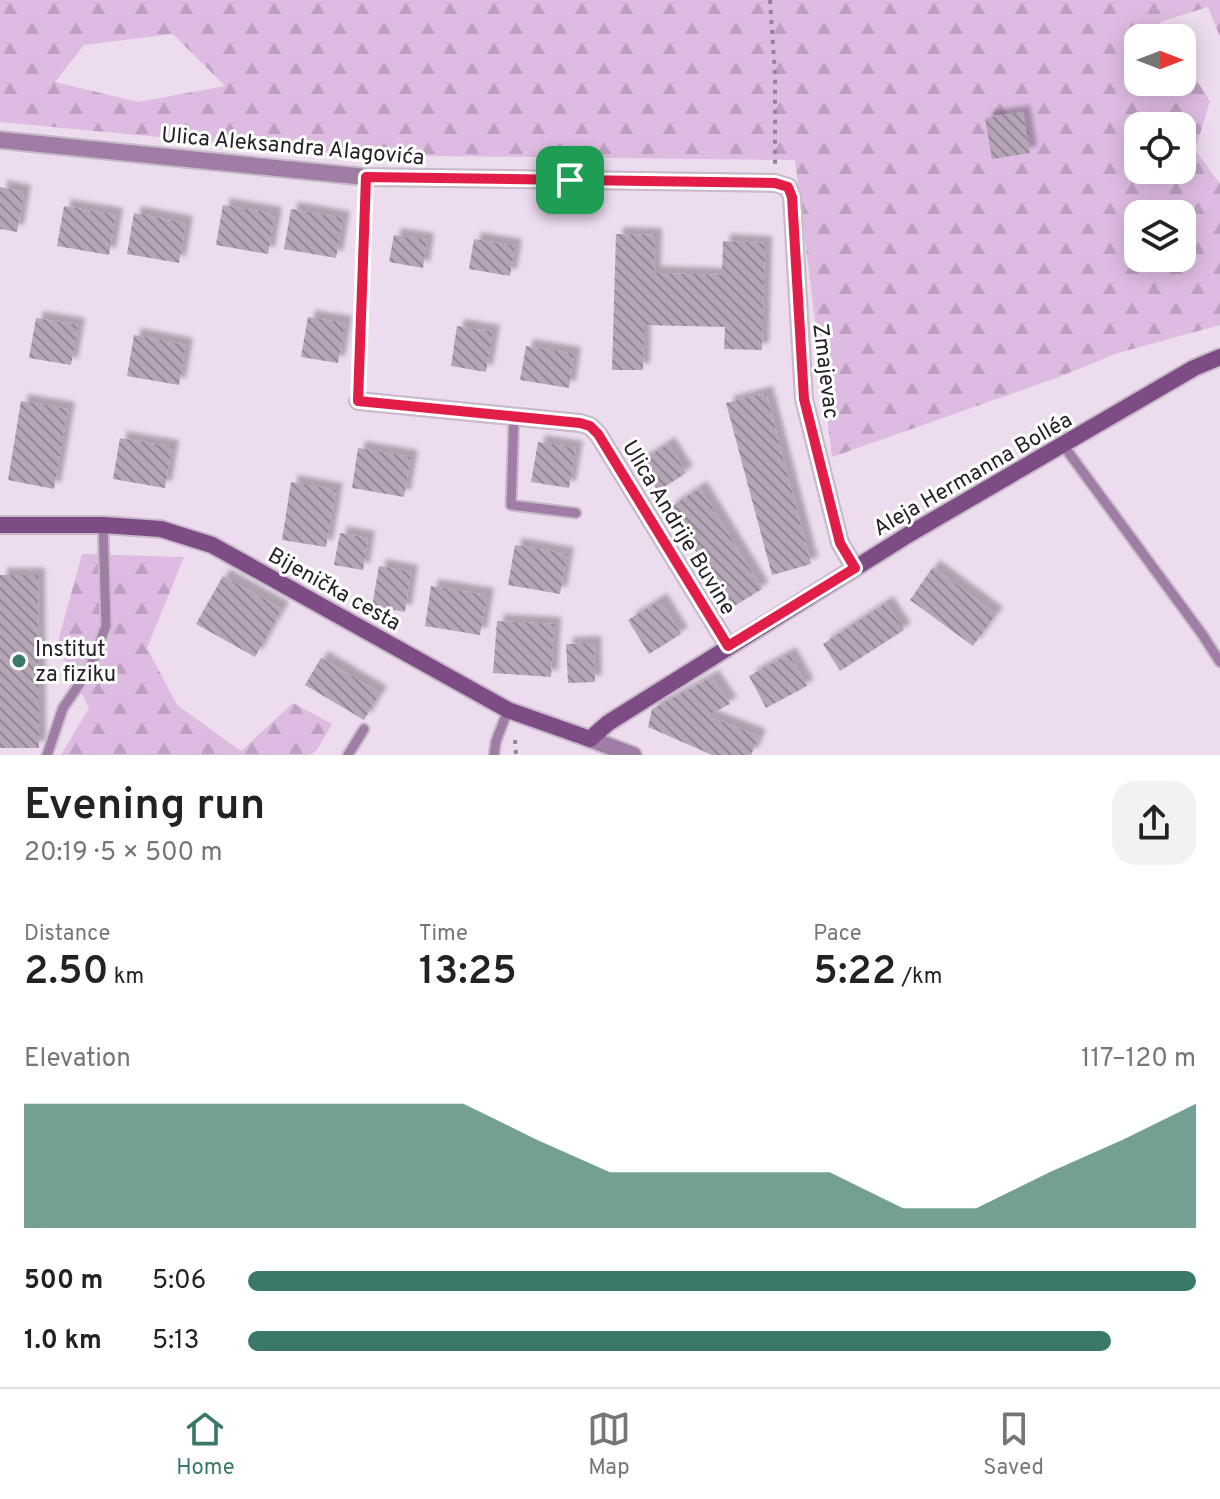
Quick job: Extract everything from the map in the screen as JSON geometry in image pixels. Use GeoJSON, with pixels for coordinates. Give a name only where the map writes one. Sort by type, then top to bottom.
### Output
{"type":"FeatureCollection","features":[{"type":"Feature","properties":{"kind":"main road","name":"Aleja Hermanna Bolléa"},"geometry":{"type":"LineString","coordinates":[[590,739],[608,723],[855,568],[1194,368],[1220,357]]}},
{"type":"Feature","properties":{"kind":"main road","name":"Bijenička cesta"},"geometry":{"type":"LineString","coordinates":[[0,525],[103,525],[161,529],[212,545],[508,710],[590,739]]}},
{"type":"Feature","properties":{"kind":"street","name":"Ulica Aleksandra Alagovića"},"geometry":{"type":"LineString","coordinates":[[0,140],[366,177],[775,176]]}},
{"type":"Feature","properties":{"kind":"street","name":"Zmajevac"},"geometry":{"type":"LineString","coordinates":[[775,176],[788,187],[792,197],[804,399],[840,543],[855,568]]}},
{"type":"Feature","properties":{"kind":"street","name":"Ulica Andrije Buvine"},"geometry":{"type":"LineString","coordinates":[[358,401],[590,426],[598,434],[728,646]]}},
{"type":"Feature","properties":{"kind":"street","name":"Bijenička cesta"},"geometry":{"type":"LineString","coordinates":[[590,739],[633,755]]}},
{"type":"Feature","properties":{"kind":"lane"},"geometry":{"type":"LineString","coordinates":[[358,401],[366,177]]}},
{"type":"Feature","properties":{"kind":"lane"},"geometry":{"type":"LineString","coordinates":[[514,416],[511,505],[576,513]]}},
{"type":"Feature","properties":{"kind":"lane"},"geometry":{"type":"LineString","coordinates":[[1063,445],[1220,662]]}},
{"type":"Feature","properties":{"kind":"lane"},"geometry":{"type":"LineString","coordinates":[[47,755],[63,708],[89,670],[106,626],[103,525]]}},
{"type":"Feature","properties":{"kind":"lane"},"geometry":{"type":"LineString","coordinates":[[494,755],[508,710]]}},
{"type":"Feature","properties":{"kind":"lane"},"geometry":{"type":"LineString","coordinates":[[348,755],[364,729]]}},
{"type":"Feature","properties":{"kind":"path"},"geometry":{"type":"LineString","coordinates":[[770,0],[775,74],[775,176]]}},
{"type":"Feature","properties":{"kind":"path"},"geometry":{"type":"LineString","coordinates":[[515,740],[516,755]]}},
{"type":"Feature","properties":{"kind":"green space"},"geometry":{"type":"Polygon","coordinates":[[[0,0],[1220,0],[1220,37],[1208,7],[1161,24],[1124,24],[1124,96],[1196,96],[1196,80],[1210,101],[1196,147],[1196,112],[1124,112],[1124,184],[1196,184],[1196,151],[1220,184],[1220,325],[1118,353],[832,457],[795,160],[348,155],[0,122],[0,0]],[[173,34],[84,45],[55,82],[138,102],[225,86],[173,34]]]}},
{"type":"Feature","properties":{"kind":"green space"},"geometry":{"type":"Polygon","coordinates":[[[82,554],[184,557],[147,648],[177,705],[241,751],[293,703],[332,724],[317,750],[310,755],[61,755],[89,708],[57,645],[82,554]]]}},
{"type":"Feature","properties":{"kind":"building"},"geometry":{"type":"Polygon","coordinates":[[[1023,112],[1030,153],[992,159],[985,118],[1023,112]]]}},
{"type":"Feature","properties":{"kind":"building"},"geometry":{"type":"Polygon","coordinates":[[[0,187],[24,192],[17,232],[0,229],[0,187]]]}},
{"type":"Feature","properties":{"kind":"building"},"geometry":{"type":"Polygon","coordinates":[[[223,205],[275,214],[268,254],[216,245],[223,205]]]}},
{"type":"Feature","properties":{"kind":"building"},"geometry":{"type":"Polygon","coordinates":[[[64,206],[116,215],[109,255],[57,246],[64,206]]]}},
{"type":"Feature","properties":{"kind":"building"},"geometry":{"type":"Polygon","coordinates":[[[291,209],[343,218],[336,258],[284,249],[291,209]]]}},
{"type":"Feature","properties":{"kind":"building"},"geometry":{"type":"Polygon","coordinates":[[[134,213],[186,223],[179,263],[127,254],[134,213]]]}},
{"type":"Feature","properties":{"kind":"building"},"geometry":{"type":"Polygon","coordinates":[[[616,234],[655,235],[654,273],[722,275],[723,241],[765,243],[762,350],[724,349],[725,327],[644,325],[643,370],[612,370],[616,234]]]}},
{"type":"Feature","properties":{"kind":"building"},"geometry":{"type":"Polygon","coordinates":[[[394,235],[427,240],[423,268],[389,262],[394,235]]]}},
{"type":"Feature","properties":{"kind":"building"},"geometry":{"type":"Polygon","coordinates":[[[474,239],[515,246],[510,276],[469,269],[474,239]]]}},
{"type":"Feature","properties":{"kind":"building"},"geometry":{"type":"Polygon","coordinates":[[[308,317],[345,323],[338,363],[301,357],[308,317]]]}},
{"type":"Feature","properties":{"kind":"building"},"geometry":{"type":"Polygon","coordinates":[[[36,318],[78,325],[71,365],[29,358],[36,318]]]}},
{"type":"Feature","properties":{"kind":"building"},"geometry":{"type":"Polygon","coordinates":[[[457,326],[493,332],[486,372],[451,366],[457,326]]]}},
{"type":"Feature","properties":{"kind":"building"},"geometry":{"type":"Polygon","coordinates":[[[134,335],[186,345],[179,385],[127,376],[134,335]]]}},
{"type":"Feature","properties":{"kind":"building"},"geometry":{"type":"Polygon","coordinates":[[[526,346],[574,354],[569,388],[520,380],[526,346]]]}},
{"type":"Feature","properties":{"kind":"building"},"geometry":{"type":"Polygon","coordinates":[[[766,393],[811,564],[772,575],[726,403],[766,393]]]}},
{"type":"Feature","properties":{"kind":"building"},"geometry":{"type":"Polygon","coordinates":[[[21,401],[68,409],[54,489],[8,480],[21,401]]]}},
{"type":"Feature","properties":{"kind":"building"},"geometry":{"type":"Polygon","coordinates":[[[120,438],[172,447],[165,488],[113,479],[120,438]]]}},
{"type":"Feature","properties":{"kind":"building"},"geometry":{"type":"Polygon","coordinates":[[[538,442],[576,448],[569,488],[531,482],[538,442]]]}},
{"type":"Feature","properties":{"kind":"building"},"geometry":{"type":"Polygon","coordinates":[[[668,444],[686,473],[658,491],[639,462],[668,444]]]}},
{"type":"Feature","properties":{"kind":"building"},"geometry":{"type":"Polygon","coordinates":[[[358,448],[411,457],[404,497],[352,488],[358,448]]]}},
{"type":"Feature","properties":{"kind":"building"},"geometry":{"type":"Polygon","coordinates":[[[291,482],[336,490],[326,547],[282,540],[291,482]]]}},
{"type":"Feature","properties":{"kind":"building"},"geometry":{"type":"Polygon","coordinates":[[[700,488],[762,589],[731,608],[669,508],[700,488]]]}},
{"type":"Feature","properties":{"kind":"building"},"geometry":{"type":"Polygon","coordinates":[[[340,533],[368,538],[363,570],[334,565],[340,533]]]}},
{"type":"Feature","properties":{"kind":"building"},"geometry":{"type":"Polygon","coordinates":[[[515,545],[567,554],[560,594],[508,585],[515,545]]]}},
{"type":"Feature","properties":{"kind":"building"},"geometry":{"type":"Polygon","coordinates":[[[379,566],[411,572],[405,612],[372,606],[379,566]]]}},
{"type":"Feature","properties":{"kind":"building"},"geometry":{"type":"Polygon","coordinates":[[[933,567],[996,614],[973,646],[910,600],[933,567]]]}},
{"type":"Feature","properties":{"kind":"building","name":"Institut za fiziku"},"geometry":{"type":"Polygon","coordinates":[[[0,575],[38,575],[39,748],[0,748],[0,575]]]}},
{"type":"Feature","properties":{"kind":"building"},"geometry":{"type":"Polygon","coordinates":[[[223,576],[282,609],[255,657],[196,624],[223,576]]]}},
{"type":"Feature","properties":{"kind":"building"},"geometry":{"type":"Polygon","coordinates":[[[431,586],[487,595],[480,635],[425,626],[431,586]]]}},
{"type":"Feature","properties":{"kind":"building"},"geometry":{"type":"Polygon","coordinates":[[[660,600],[681,634],[649,654],[628,620],[660,600]]]}},
{"type":"Feature","properties":{"kind":"building"},"geometry":{"type":"Polygon","coordinates":[[[886,603],[904,630],[840,671],[823,644],[886,603]]]}},
{"type":"Feature","properties":{"kind":"building"},"geometry":{"type":"Polygon","coordinates":[[[497,621],[554,624],[551,677],[493,673],[497,621]]]}},
{"type":"Feature","properties":{"kind":"building"},"geometry":{"type":"Polygon","coordinates":[[[594,643],[595,682],[568,683],[566,644],[594,643]]]}},
{"type":"Feature","properties":{"kind":"building"},"geometry":{"type":"Polygon","coordinates":[[[789,654],[807,686],[766,708],[749,676],[789,654]]]}},
{"type":"Feature","properties":{"kind":"building"},"geometry":{"type":"Polygon","coordinates":[[[321,658],[380,693],[364,720],[305,685],[321,658]]]}},
{"type":"Feature","properties":{"kind":"building"},"geometry":{"type":"Polygon","coordinates":[[[712,677],[730,704],[707,716],[759,736],[751,755],[712,755],[648,727],[652,709],[712,677]]]}},
{"type":"Feature","properties":{"kind":"place","name":"Institut za fiziku"},"geometry":{"type":"Point","coordinates":[19,661]}},
{"type":"Feature","properties":{"kind":"route"},"geometry":{"type":"LineString","coordinates":[[366,177],[570,180],[775,183],[788,187],[791,192],[804,399],[840,543],[855,568],[728,646],[598,434],[590,426],[358,401],[366,177]]}}]}
